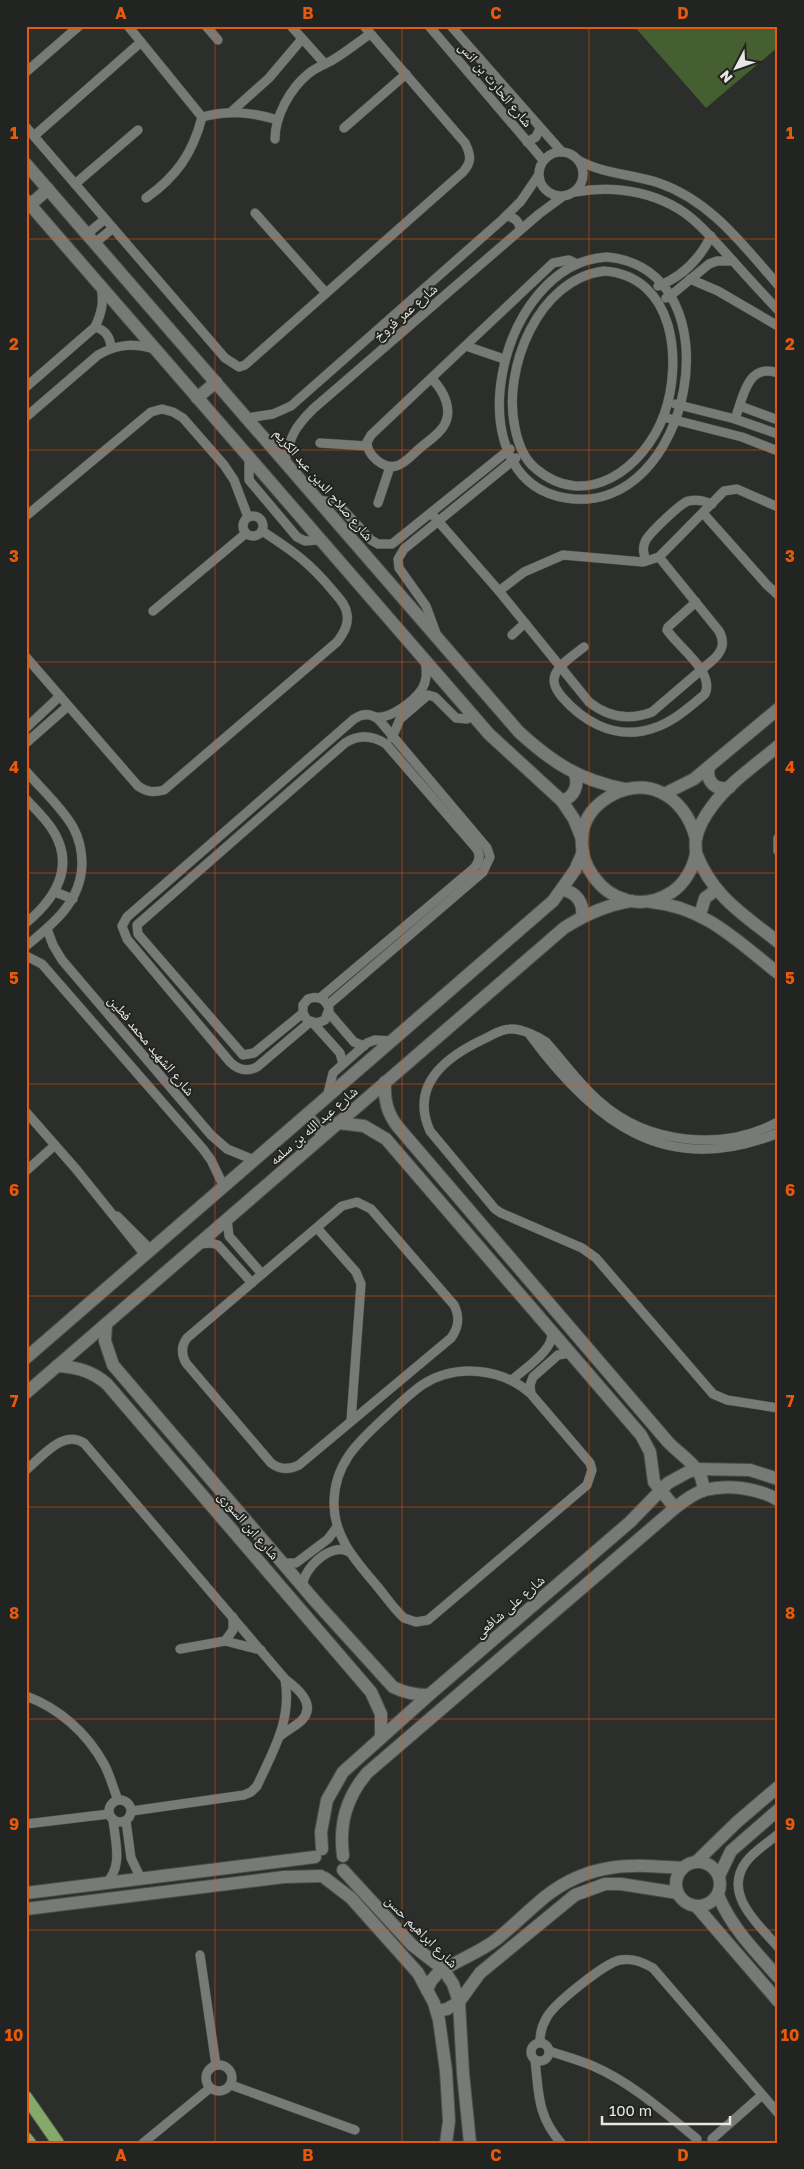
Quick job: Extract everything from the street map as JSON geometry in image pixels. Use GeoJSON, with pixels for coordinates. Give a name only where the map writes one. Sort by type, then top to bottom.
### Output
{"type":"FeatureCollection","features":[{"type":"Feature","properties":{"kind":"main road"},"geometry":{"type":"LineString","coordinates":[[26,2097],[58,2143]]}},
{"type":"Feature","properties":{"kind":"main road"},"geometry":{"type":"LineString","coordinates":[[26,2138],[30,2143]]}},
{"type":"Feature","properties":{"kind":"street"},"geometry":{"type":"LineString","coordinates":[[26,72],[79,26]]}},
{"type":"Feature","properties":{"kind":"street"},"geometry":{"type":"LineString","coordinates":[[128,26],[202,117]]}},
{"type":"Feature","properties":{"kind":"street"},"geometry":{"type":"LineString","coordinates":[[206,26],[218,40]]}},
{"type":"Feature","properties":{"kind":"street"},"geometry":{"type":"LineString","coordinates":[[291,26],[325,64]]}},
{"type":"Feature","properties":{"kind":"street"},"geometry":{"type":"LineString","coordinates":[[26,127],[225,358],[233,365],[239,367],[245,365],[463,172],[470,160],[470,152],[465,143],[364,26]]}},
{"type":"Feature","properties":{"kind":"street","name":"شارع الحارث بن انس"},"geometry":{"type":"LineString","coordinates":[[429,26],[543,160]]}},
{"type":"Feature","properties":{"kind":"street","name":"شارع الحارث بن انس"},"geometry":{"type":"LineString","coordinates":[[451,26],[562,152]]}},
{"type":"Feature","properties":{"kind":"street"},"geometry":{"type":"LineString","coordinates":[[275,139],[278,120],[283,106],[298,84],[308,74],[370,34]]}},
{"type":"Feature","properties":{"kind":"street"},"geometry":{"type":"LineString","coordinates":[[231,112],[269,78],[302,39]]}},
{"type":"Feature","properties":{"kind":"street"},"geometry":{"type":"LineString","coordinates":[[34,136],[141,42]]}},
{"type":"Feature","properties":{"kind":"street"},"geometry":{"type":"LineString","coordinates":[[344,128],[406,74]]}},
{"type":"Feature","properties":{"kind":"street"},"geometry":{"type":"LineString","coordinates":[[202,117],[231,112],[261,115],[278,120]]}},
{"type":"Feature","properties":{"kind":"street"},"geometry":{"type":"LineString","coordinates":[[146,198],[166,183],[183,164],[192,149],[202,117]]}},
{"type":"Feature","properties":{"kind":"street"},"geometry":{"type":"LineString","coordinates":[[527,142],[536,137],[540,128]]}},
{"type":"Feature","properties":{"kind":"street"},"geometry":{"type":"LineString","coordinates":[[76,184],[138,130]]}},
{"type":"Feature","properties":{"kind":"street"},"geometry":{"type":"LineString","coordinates":[[778,285],[721,220],[693,199],[661,184],[598,169],[568,153],[551,154],[543,160],[538,176],[543,189],[549,194],[562,197],[575,192],[596,189],[621,191],[654,197],[683,211],[711,236],[778,310]]}},
{"type":"Feature","properties":{"kind":"street"},"geometry":{"type":"LineString","coordinates":[[575,192],[582,180],[583,173],[578,160]]}},
{"type":"Feature","properties":{"kind":"street","name":"شارع صلاح الدين عبد الكريم"},"geometry":{"type":"LineString","coordinates":[[26,164],[519,732],[557,764],[575,774],[601,784],[625,790]]}},
{"type":"Feature","properties":{"kind":"street","name":"شارع عمر فروخ"},"geometry":{"type":"LineString","coordinates":[[247,418],[283,411],[295,402],[506,216],[521,201],[538,176]]}},
{"type":"Feature","properties":{"kind":"street"},"geometry":{"type":"LineString","coordinates":[[48,189],[28,202],[319,540],[473,715],[503,748],[562,801],[574,819],[582,838],[583,852],[590,873],[604,890],[617,897],[631,901],[666,904],[700,915],[722,928],[778,973]]}},
{"type":"Feature","properties":{"kind":"street","name":"شارع عمر فروخ"},"geometry":{"type":"LineString","coordinates":[[285,462],[289,440],[296,427],[307,415],[520,230],[562,197]]}},
{"type":"Feature","properties":{"kind":"street"},"geometry":{"type":"LineString","coordinates":[[255,213],[326,293]]}},
{"type":"Feature","properties":{"kind":"street"},"geometry":{"type":"LineString","coordinates":[[506,216],[515,219],[519,224],[520,230]]}},
{"type":"Feature","properties":{"kind":"street"},"geometry":{"type":"LineString","coordinates":[[91,238],[105,219]]}},
{"type":"Feature","properties":{"kind":"street"},"geometry":{"type":"LineString","coordinates":[[91,238],[113,228]]}},
{"type":"Feature","properties":{"kind":"street"},"geometry":{"type":"LineString","coordinates":[[650,290],[663,284],[690,266],[703,251],[711,236]]}},
{"type":"Feature","properties":{"kind":"street"},"geometry":{"type":"LineString","coordinates":[[597,258],[618,258],[642,267],[663,284],[679,317],[687,354],[686,385],[681,406],[663,447],[642,472],[629,484],[614,493],[581,500],[549,494],[521,474],[507,451],[500,405],[504,359],[514,333],[531,304],[560,275],[577,264],[597,258]]}},
{"type":"Feature","properties":{"kind":"street"},"geometry":{"type":"LineString","coordinates":[[367,446],[371,435],[553,263],[569,260],[577,264]]}},
{"type":"Feature","properties":{"kind":"street"},"geometry":{"type":"LineString","coordinates":[[658,300],[670,296],[709,264],[733,261]]}},
{"type":"Feature","properties":{"kind":"street"},"geometry":{"type":"LineString","coordinates":[[604,271],[629,275],[650,290],[658,300],[668,325],[672,350],[672,377],[668,402],[663,416],[645,447],[626,467],[603,483],[573,486],[558,483],[544,476],[532,466],[523,454],[518,443],[513,420],[512,396],[515,372],[521,349],[531,328],[544,308],[561,291],[580,277],[592,272],[604,271]]}},
{"type":"Feature","properties":{"kind":"street"},"geometry":{"type":"LineString","coordinates":[[690,279],[718,290],[778,326]]}},
{"type":"Feature","properties":{"kind":"street"},"geometry":{"type":"LineString","coordinates":[[26,387],[95,327],[101,314],[104,300],[100,286]]}},
{"type":"Feature","properties":{"kind":"street"},"geometry":{"type":"LineString","coordinates":[[95,327],[105,332],[111,341],[111,347]]}},
{"type":"Feature","properties":{"kind":"street"},"geometry":{"type":"LineString","coordinates":[[26,417],[98,355],[111,347],[126,344],[154,349]]}},
{"type":"Feature","properties":{"kind":"street"},"geometry":{"type":"LineString","coordinates":[[466,346],[504,359]]}},
{"type":"Feature","properties":{"kind":"street"},"geometry":{"type":"LineString","coordinates":[[735,419],[749,381],[756,374],[768,369],[778,373]]}},
{"type":"Feature","properties":{"kind":"street"},"geometry":{"type":"LineString","coordinates":[[367,446],[376,459],[390,467],[403,463],[442,428],[447,416],[447,404],[442,390],[432,379]]}},
{"type":"Feature","properties":{"kind":"street"},"geometry":{"type":"LineString","coordinates":[[197,398],[216,382]]}},
{"type":"Feature","properties":{"kind":"street"},"geometry":{"type":"LineString","coordinates":[[295,402],[307,415]]}},
{"type":"Feature","properties":{"kind":"street"},"geometry":{"type":"LineString","coordinates":[[668,402],[735,419],[778,434]]}},
{"type":"Feature","properties":{"kind":"street"},"geometry":{"type":"LineString","coordinates":[[740,406],[778,420]]}},
{"type":"Feature","properties":{"kind":"street"},"geometry":{"type":"LineString","coordinates":[[26,516],[151,412],[162,409],[173,412],[183,418],[224,465],[234,480],[251,516],[260,519],[263,527],[315,569],[344,604],[347,614],[347,625],[337,642],[171,785],[164,790],[155,792],[146,791],[138,786],[26,657]]}},
{"type":"Feature","properties":{"kind":"street"},"geometry":{"type":"LineString","coordinates":[[663,416],[742,437],[778,451]]}},
{"type":"Feature","properties":{"kind":"street"},"geometry":{"type":"LineString","coordinates":[[320,443],[367,446]]}},
{"type":"Feature","properties":{"kind":"street"},"geometry":{"type":"LineString","coordinates":[[319,500],[338,503],[372,540],[386,545],[396,542],[518,443]]}},
{"type":"Feature","properties":{"kind":"street"},"geometry":{"type":"LineString","coordinates":[[437,637],[426,606],[398,564],[398,560],[404,549],[523,454]]}},
{"type":"Feature","properties":{"kind":"street"},"geometry":{"type":"LineString","coordinates":[[249,458],[249,480],[276,513],[300,540],[319,540]]}},
{"type":"Feature","properties":{"kind":"street"},"geometry":{"type":"LineString","coordinates":[[378,503],[390,467]]}},
{"type":"Feature","properties":{"kind":"street"},"geometry":{"type":"LineString","coordinates":[[499,591],[524,572],[563,555],[646,561],[659,557],[724,492],[737,489],[778,507]]}},
{"type":"Feature","properties":{"kind":"street"},"geometry":{"type":"LineString","coordinates":[[646,561],[643,552],[645,541],[651,533],[687,501],[695,500],[712,504]]}},
{"type":"Feature","properties":{"kind":"street"},"geometry":{"type":"LineString","coordinates":[[269,504],[243,522],[242,527],[245,534],[256,536],[276,513]]}},
{"type":"Feature","properties":{"kind":"street"},"geometry":{"type":"LineString","coordinates":[[431,513],[499,591],[589,702],[607,714],[629,718],[640,717],[652,712],[702,670],[720,653],[723,645],[720,631],[659,557]]}},
{"type":"Feature","properties":{"kind":"street"},"geometry":{"type":"LineString","coordinates":[[703,513],[766,585],[778,594]]}},
{"type":"Feature","properties":{"kind":"street"},"geometry":{"type":"LineString","coordinates":[[153,611],[245,534]]}},
{"type":"Feature","properties":{"kind":"street"},"geometry":{"type":"LineString","coordinates":[[584,647],[560,667],[555,674],[554,682],[557,691],[576,712],[590,722],[607,729],[624,732],[642,731],[659,726],[682,713],[705,694],[708,689],[707,677],[667,630],[696,602]]}},
{"type":"Feature","properties":{"kind":"street"},"geometry":{"type":"LineString","coordinates":[[512,635],[525,623]]}},
{"type":"Feature","properties":{"kind":"street"},"geometry":{"type":"LineString","coordinates":[[303,1013],[254,1053],[247,1055],[239,1052],[138,934],[137,924],[352,739],[366,736],[373,737],[386,744],[478,852],[479,861],[477,866],[328,1009],[321,1022],[312,1022],[257,1067],[246,1070],[235,1066],[126,939],[122,931],[124,921],[354,719],[364,714],[386,717],[395,713],[423,686],[426,670],[424,658]]}},
{"type":"Feature","properties":{"kind":"street"},"geometry":{"type":"LineString","coordinates":[[423,686],[430,688],[431,695]]}},
{"type":"Feature","properties":{"kind":"street"},"geometry":{"type":"LineString","coordinates":[[431,695],[435,696],[456,718],[463,720],[473,715]]}},
{"type":"Feature","properties":{"kind":"street"},"geometry":{"type":"LineString","coordinates":[[386,744],[393,737],[400,719],[431,695]]}},
{"type":"Feature","properties":{"kind":"street"},"geometry":{"type":"LineString","coordinates":[[26,728],[60,696]]}},
{"type":"Feature","properties":{"kind":"street"},"geometry":{"type":"LineString","coordinates":[[26,743],[68,706]]}},
{"type":"Feature","properties":{"kind":"street"},"geometry":{"type":"LineString","coordinates":[[664,794],[694,778],[709,767],[778,709]]}},
{"type":"Feature","properties":{"kind":"street"},"geometry":{"type":"LineString","coordinates":[[343,1064],[340,1053],[303,1013],[303,1005],[308,999],[320,998],[437,905],[482,872],[489,862],[489,852],[376,717]]}},
{"type":"Feature","properties":{"kind":"street"},"geometry":{"type":"LineString","coordinates":[[696,838],[713,805],[730,787],[778,746]]}},
{"type":"Feature","properties":{"kind":"street"},"geometry":{"type":"LineString","coordinates":[[709,767],[707,774],[712,784],[722,788],[730,787]]}},
{"type":"Feature","properties":{"kind":"street"},"geometry":{"type":"LineString","coordinates":[[26,771],[73,827],[79,841],[82,872],[73,899],[57,920],[26,946]]}},
{"type":"Feature","properties":{"kind":"street"},"geometry":{"type":"LineString","coordinates":[[562,801],[570,797],[576,788],[575,774]]}},
{"type":"Feature","properties":{"kind":"street"},"geometry":{"type":"LineString","coordinates":[[582,838],[586,825],[596,808],[612,794],[638,788],[652,789],[676,802],[686,812],[693,825],[696,838],[696,853],[692,868],[679,886],[660,898],[646,902]]}},
{"type":"Feature","properties":{"kind":"street"},"geometry":{"type":"LineString","coordinates":[[26,799],[51,828],[59,843],[63,860],[61,877],[55,892],[26,923]]}},
{"type":"Feature","properties":{"kind":"street"},"geometry":{"type":"LineString","coordinates":[[257,803],[265,812]]}},
{"type":"Feature","properties":{"kind":"street"},"geometry":{"type":"LineString","coordinates":[[778,838],[778,851]]}},
{"type":"Feature","properties":{"kind":"street","name":"شارع عبد الله بن سلمه"},"geometry":{"type":"LineString","coordinates":[[26,1358],[394,1041],[553,901],[563,890],[583,852]]}},
{"type":"Feature","properties":{"kind":"street"},"geometry":{"type":"LineString","coordinates":[[696,853],[702,870],[724,899],[778,942]]}},
{"type":"Feature","properties":{"kind":"street"},"geometry":{"type":"LineString","coordinates":[[563,890],[572,893],[579,900],[582,916]]}},
{"type":"Feature","properties":{"kind":"street"},"geometry":{"type":"LineString","coordinates":[[700,915],[703,902],[716,890]]}},
{"type":"Feature","properties":{"kind":"street"},"geometry":{"type":"LineString","coordinates":[[55,892],[73,899]]}},
{"type":"Feature","properties":{"kind":"street","name":"شارع عبد الله بن سلمه"},"geometry":{"type":"LineString","coordinates":[[26,1393],[564,928],[582,916],[612,904],[631,901]]}},
{"type":"Feature","properties":{"kind":"street","name":"شارع الشهيد محمد فطين"},"geometry":{"type":"LineString","coordinates":[[47,929],[53,945],[62,960],[211,1135],[227,1149],[254,1160]]}},
{"type":"Feature","properties":{"kind":"street","name":"شارع الشهيد محمد فطين"},"geometry":{"type":"LineString","coordinates":[[26,956],[42,964],[203,1148],[224,1187]]}},
{"type":"Feature","properties":{"kind":"street"},"geometry":{"type":"LineString","coordinates":[[172,993],[182,985]]}},
{"type":"Feature","properties":{"kind":"street"},"geometry":{"type":"LineString","coordinates":[[320,998],[351,1038],[364,1046]]}},
{"type":"Feature","properties":{"kind":"street"},"geometry":{"type":"LineString","coordinates":[[187,1011],[196,1002]]}},
{"type":"Feature","properties":{"kind":"street"},"geometry":{"type":"LineString","coordinates":[[778,1133],[752,1142],[711,1148],[682,1147],[642,1137],[607,1113],[546,1042],[538,1037],[514,1029],[503,1030],[468,1046],[443,1065],[426,1090],[423,1104],[424,1118],[430,1131],[501,1213],[582,1248],[596,1258],[714,1394],[727,1400],[778,1408]]}},
{"type":"Feature","properties":{"kind":"street"},"geometry":{"type":"LineString","coordinates":[[326,1098],[333,1073],[364,1046],[375,1040],[394,1041]]}},
{"type":"Feature","properties":{"kind":"street"},"geometry":{"type":"LineString","coordinates":[[385,1082],[384,1092],[388,1111],[398,1127],[668,1442],[697,1469],[702,1480],[703,1491]]}},
{"type":"Feature","properties":{"kind":"street"},"geometry":{"type":"LineString","coordinates":[[26,1112],[109,1210],[132,1228],[148,1253]]}},
{"type":"Feature","properties":{"kind":"street"},"geometry":{"type":"LineString","coordinates":[[607,1113],[650,1131],[698,1140],[742,1136],[778,1122]]}},
{"type":"Feature","properties":{"kind":"street"},"geometry":{"type":"LineString","coordinates":[[307,1116],[324,1135]]}},
{"type":"Feature","properties":{"kind":"street"},"geometry":{"type":"LineString","coordinates":[[338,1124],[364,1126],[386,1139],[647,1443],[652,1460],[654,1482],[675,1508]]}},
{"type":"Feature","properties":{"kind":"street"},"geometry":{"type":"LineString","coordinates":[[26,1171],[55,1145]]}},
{"type":"Feature","properties":{"kind":"street"},"geometry":{"type":"LineString","coordinates":[[357,1202],[367,1206],[454,1305],[458,1316],[457,1328],[451,1338],[299,1465],[293,1468],[281,1468],[271,1463],[184,1360],[182,1346],[187,1338],[262,1274],[346,1204],[357,1202]]}},
{"type":"Feature","properties":{"kind":"street"},"geometry":{"type":"LineString","coordinates":[[227,1219],[229,1236],[262,1274]]}},
{"type":"Feature","properties":{"kind":"street"},"geometry":{"type":"LineString","coordinates":[[317,1228],[353,1268],[360,1280],[351,1421]]}},
{"type":"Feature","properties":{"kind":"street"},"geometry":{"type":"LineString","coordinates":[[198,1244],[204,1242],[218,1245],[252,1282]]}},
{"type":"Feature","properties":{"kind":"street","name":"شارع ابن السورى"},"geometry":{"type":"LineString","coordinates":[[106,1324],[105,1341],[113,1365],[315,1601],[393,1687],[404,1693],[429,1695]]}},
{"type":"Feature","properties":{"kind":"street"},"geometry":{"type":"LineString","coordinates":[[512,1380],[550,1345],[553,1336],[551,1331]]}},
{"type":"Feature","properties":{"kind":"street"},"geometry":{"type":"LineString","coordinates":[[531,1394],[531,1381],[537,1374],[558,1355],[571,1353]]}},
{"type":"Feature","properties":{"kind":"street"},"geometry":{"type":"LineString","coordinates":[[529,1365],[537,1374]]}},
{"type":"Feature","properties":{"kind":"street","name":"شارع ابن السورى"},"geometry":{"type":"LineString","coordinates":[[57,1366],[80,1368],[100,1377],[188,1478],[303,1611],[374,1697],[381,1714],[381,1738]]}},
{"type":"Feature","properties":{"kind":"street"},"geometry":{"type":"LineString","coordinates":[[464,1371],[479,1372],[512,1380],[531,1394],[590,1463],[591,1478],[582,1490],[434,1616],[422,1622],[410,1621],[399,1614],[349,1552],[337,1527],[334,1508],[335,1489],[342,1464],[357,1443],[412,1392],[437,1378],[464,1371]]}},
{"type":"Feature","properties":{"kind":"street"},"geometry":{"type":"LineString","coordinates":[[27,1468],[67,1438],[76,1438],[84,1443],[285,1678],[302,1693],[307,1706],[302,1720],[279,1737]]}},
{"type":"Feature","properties":{"kind":"street"},"geometry":{"type":"LineString","coordinates":[[188,1478],[200,1467]]}},
{"type":"Feature","properties":{"kind":"street","name":"شارع على شافعى"},"geometry":{"type":"LineString","coordinates":[[318,1853],[323,1816],[334,1786],[355,1760],[630,1522],[659,1490],[674,1479],[697,1469],[750,1470],[778,1478]]}},
{"type":"Feature","properties":{"kind":"street"},"geometry":{"type":"LineString","coordinates":[[26,1909],[284,1877],[336,1877],[343,1870],[344,1860],[341,1841],[344,1812],[350,1797],[366,1773],[675,1508],[703,1491],[718,1488],[738,1488],[767,1495],[778,1500]]}},
{"type":"Feature","properties":{"kind":"street"},"geometry":{"type":"LineString","coordinates":[[283,1563],[296,1563],[328,1539],[337,1527]]}},
{"type":"Feature","properties":{"kind":"street"},"geometry":{"type":"LineString","coordinates":[[303,1586],[306,1572],[331,1550],[340,1548],[349,1552]]}},
{"type":"Feature","properties":{"kind":"street"},"geometry":{"type":"LineString","coordinates":[[303,1611],[315,1601]]}},
{"type":"Feature","properties":{"kind":"street"},"geometry":{"type":"LineString","coordinates":[[225,1641],[232,1630],[233,1616]]}},
{"type":"Feature","properties":{"kind":"street"},"geometry":{"type":"LineString","coordinates":[[180,1649],[225,1641],[261,1650]]}},
{"type":"Feature","properties":{"kind":"street"},"geometry":{"type":"LineString","coordinates":[[132,1810],[244,1795],[251,1792],[257,1786],[279,1737],[287,1708],[285,1678]]}},
{"type":"Feature","properties":{"kind":"street"},"geometry":{"type":"LineString","coordinates":[[26,1696],[57,1712],[75,1726],[91,1744],[104,1764],[118,1800]]}},
{"type":"Feature","properties":{"kind":"street"},"geometry":{"type":"LineString","coordinates":[[427,1990],[433,1976],[496,1939],[546,1896],[563,1884],[583,1874],[625,1865],[683,1868],[696,1862],[737,1822],[778,1787]]}},
{"type":"Feature","properties":{"kind":"street"},"geometry":{"type":"LineString","coordinates":[[105,1884],[115,1871],[117,1860],[111,1817],[112,1804],[118,1800],[127,1802],[132,1810]]}},
{"type":"Feature","properties":{"kind":"street"},"geometry":{"type":"LineString","coordinates":[[132,1810],[126,1821],[131,1858],[141,1879],[144,1894]]}},
{"type":"Feature","properties":{"kind":"street"},"geometry":{"type":"LineString","coordinates":[[719,1876],[731,1851],[778,1810]]}},
{"type":"Feature","properties":{"kind":"street"},"geometry":{"type":"LineString","coordinates":[[26,1824],[111,1817],[122,1822],[126,1821]]}},
{"type":"Feature","properties":{"kind":"street"},"geometry":{"type":"LineString","coordinates":[[778,1834],[747,1860],[739,1876],[738,1884],[739,1893],[746,1909],[778,1947]]}},
{"type":"Feature","properties":{"kind":"street"},"geometry":{"type":"LineString","coordinates":[[26,1893],[141,1879],[318,1853],[334,1848],[342,1856]]}},
{"type":"Feature","properties":{"kind":"street"},"geometry":{"type":"LineString","coordinates":[[318,1853],[314,1868],[323,1877]]}},
{"type":"Feature","properties":{"kind":"street"},"geometry":{"type":"LineString","coordinates":[[683,1868],[678,1875],[676,1884],[678,1893],[688,1905],[696,1907],[705,1906],[713,1901],[718,1894],[719,1876],[713,1868],[705,1863],[696,1862]]}},
{"type":"Feature","properties":{"kind":"street","name":"شارع ابراهيم حسن"},"geometry":{"type":"LineString","coordinates":[[343,1870],[412,1945],[443,1969],[453,1984],[459,2002],[463,2073],[470,2143]]}},
{"type":"Feature","properties":{"kind":"street","name":"شارع ابراهيم حسن"},"geometry":{"type":"LineString","coordinates":[[323,1877],[351,1898],[418,1974],[437,2011],[447,2079],[450,2121],[446,2143]]}},
{"type":"Feature","properties":{"kind":"street"},"geometry":{"type":"LineString","coordinates":[[437,2011],[451,2007],[459,2002],[480,1973],[575,1895],[605,1884],[621,1884],[678,1893]]}},
{"type":"Feature","properties":{"kind":"street"},"geometry":{"type":"LineString","coordinates":[[718,1894],[725,1913],[735,1928],[778,1978]]}},
{"type":"Feature","properties":{"kind":"street"},"geometry":{"type":"LineString","coordinates":[[696,1907],[778,2001]]}},
{"type":"Feature","properties":{"kind":"street"},"geometry":{"type":"LineString","coordinates":[[200,1955],[216,2065]]}},
{"type":"Feature","properties":{"kind":"street"},"geometry":{"type":"LineString","coordinates":[[540,2042],[543,2024],[553,2008],[598,1972],[618,1960],[630,1959],[643,1962],[653,1968],[778,2113]]}},
{"type":"Feature","properties":{"kind":"street"},"geometry":{"type":"LineString","coordinates":[[540,2042],[545,2044],[550,2051],[594,2067],[620,2081],[648,2099],[696,2141],[704,2134],[713,2141],[762,2094]]}},
{"type":"Feature","properties":{"kind":"street"},"geometry":{"type":"LineString","coordinates":[[540,2042],[533,2046],[531,2053],[535,2060],[541,2110],[548,2126],[561,2143]]}},
{"type":"Feature","properties":{"kind":"street"},"geometry":{"type":"LineString","coordinates":[[535,2060],[545,2060],[550,2051]]}},
{"type":"Feature","properties":{"kind":"street"},"geometry":{"type":"LineString","coordinates":[[221,2064],[229,2068],[233,2076],[231,2085],[221,2091],[210,2088],[207,2084],[206,2074],[208,2070],[221,2064]]}},
{"type":"Feature","properties":{"kind":"street"},"geometry":{"type":"LineString","coordinates":[[231,2085],[355,2130]]}},
{"type":"Feature","properties":{"kind":"street"},"geometry":{"type":"LineString","coordinates":[[144,2143],[210,2088]]}},
{"type":"Feature","properties":{"kind":"green space"},"geometry":{"type":"Polygon","coordinates":[[[634,26],[778,26],[778,47],[706,108],[634,26]]]}}]}
